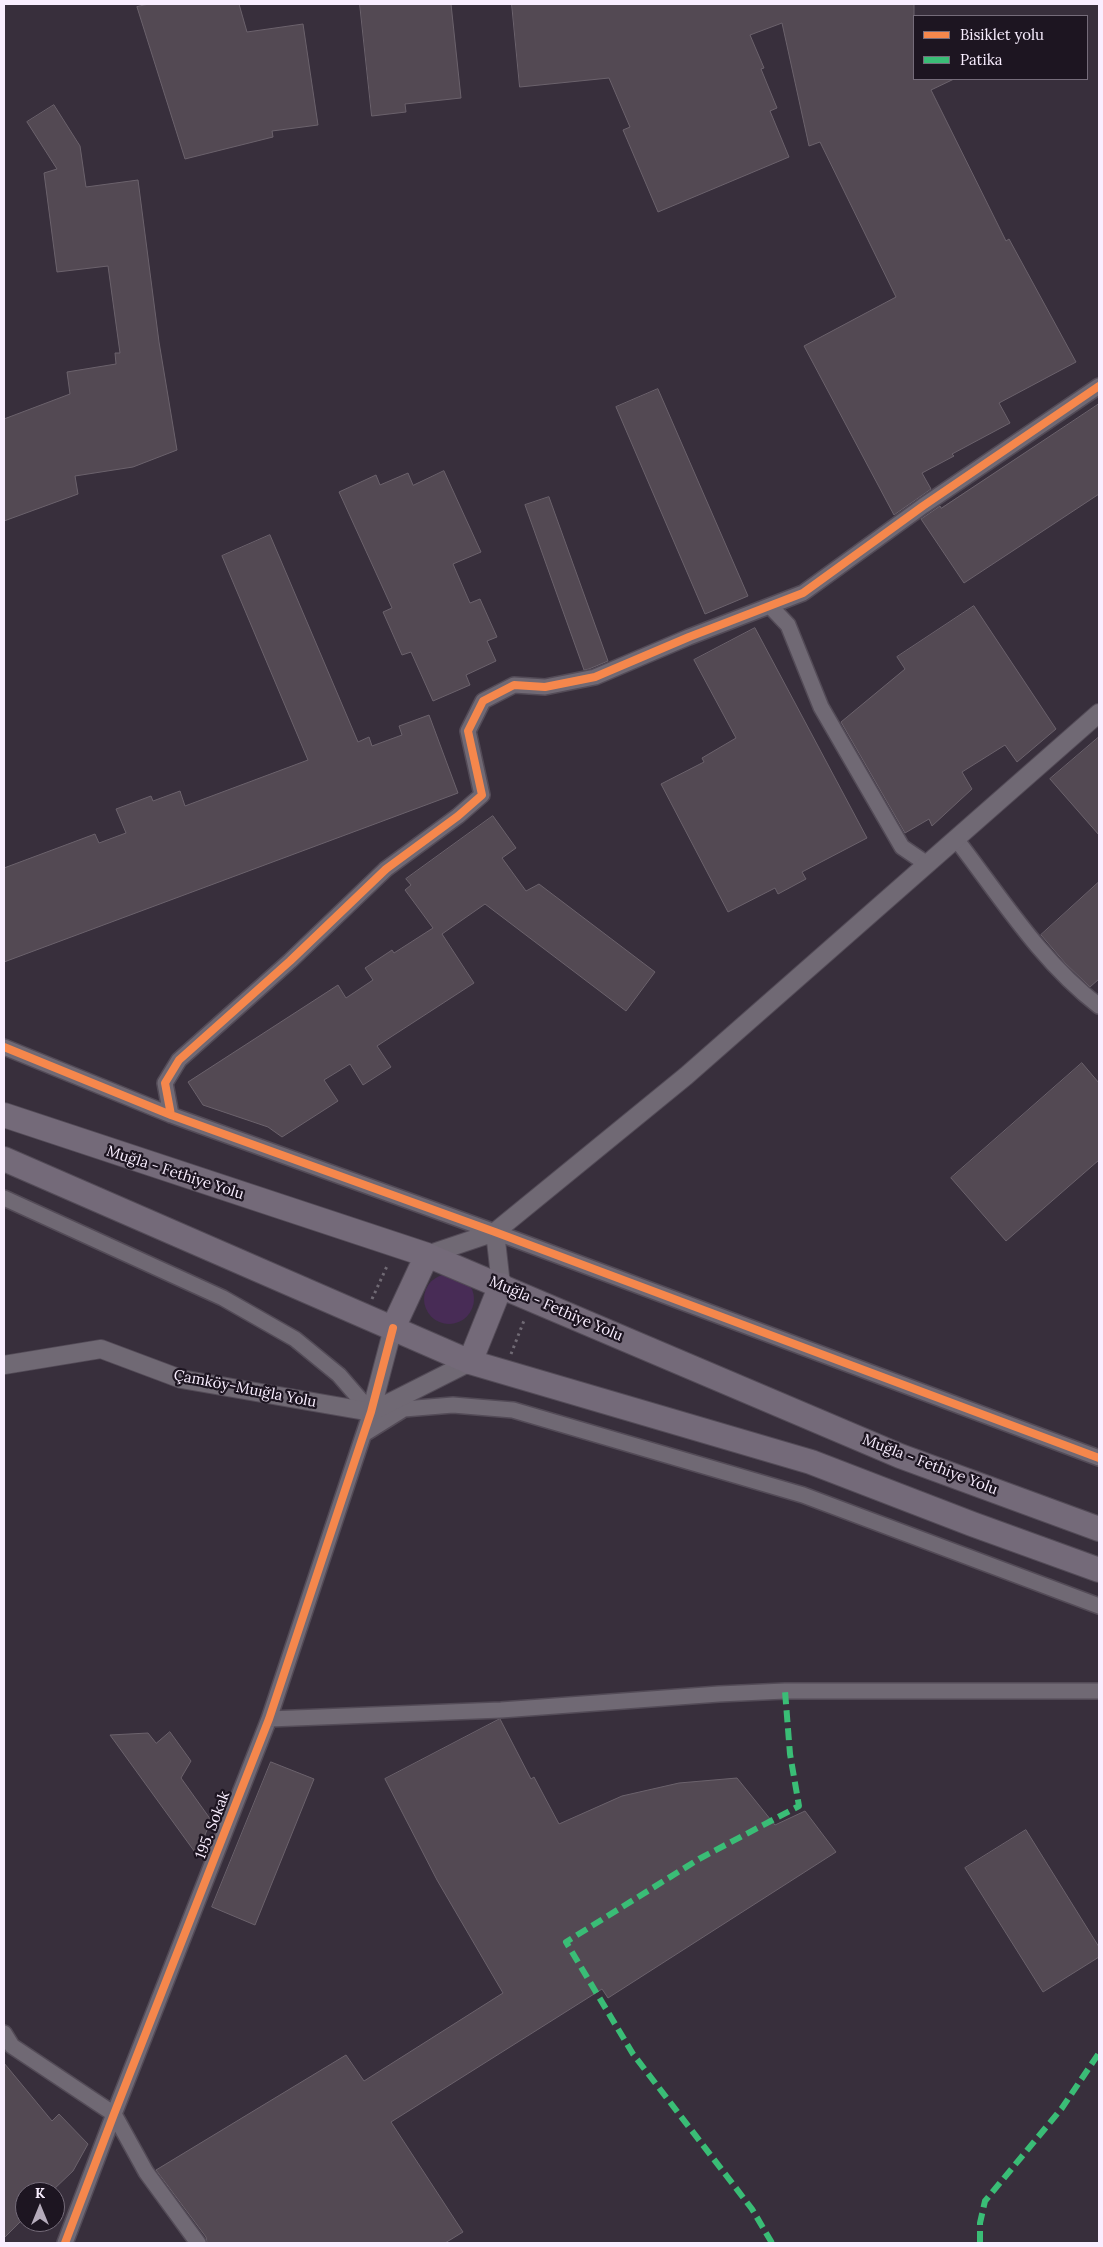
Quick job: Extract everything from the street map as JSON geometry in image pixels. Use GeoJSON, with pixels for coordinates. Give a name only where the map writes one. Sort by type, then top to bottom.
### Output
{"type":"FeatureCollection","features":[{"type":"Feature","properties":{"kind":"highway","name":"Muğla - Fethiye Yolu"},"geometry":{"type":"LineString","coordinates":[[4,1115],[427,1255],[900,1456],[1099,1529]]}},
{"type":"Feature","properties":{"kind":"highway"},"geometry":{"type":"LineString","coordinates":[[4,1159],[470,1362],[812,1462],[972,1524],[1099,1570]]}},
{"type":"Feature","properties":{"kind":"highway"},"geometry":{"type":"LineString","coordinates":[[393,1328],[427,1255]]}},
{"type":"Feature","properties":{"kind":"highway"},"geometry":{"type":"LineString","coordinates":[[470,1362],[501,1285]]}},
{"type":"Feature","properties":{"kind":"street"},"geometry":{"type":"LineString","coordinates":[[171,1115],[165,1083],[179,1060],[290,961],[386,869],[458,816],[482,795],[468,730],[484,701],[514,685],[545,687],[595,676],[803,593],[924,506],[1099,386]]}},
{"type":"Feature","properties":{"kind":"street"},"geometry":{"type":"LineString","coordinates":[[770,606],[788,625],[821,707],[902,847],[927,864]]}},
{"type":"Feature","properties":{"kind":"street"},"geometry":{"type":"LineString","coordinates":[[427,1255],[495,1232],[686,1076],[1099,713]]}},
{"type":"Feature","properties":{"kind":"street"},"geometry":{"type":"LineString","coordinates":[[956,839],[1028,934],[1082,992],[1099,1006]]}},
{"type":"Feature","properties":{"kind":"street"},"geometry":{"type":"LineString","coordinates":[[4,1047],[171,1115],[495,1232],[1099,1458]]}},
{"type":"Feature","properties":{"kind":"street"},"geometry":{"type":"LineString","coordinates":[[4,1198],[223,1298],[295,1339],[340,1375],[371,1412]]}},
{"type":"Feature","properties":{"kind":"street"},"geometry":{"type":"LineString","coordinates":[[495,1232],[501,1285]]}},
{"type":"Feature","properties":{"kind":"street"},"geometry":{"type":"LineString","coordinates":[[371,1412],[393,1328]]}},
{"type":"Feature","properties":{"kind":"street","name":"Çamköy-Muığla Yolu"},"geometry":{"type":"LineString","coordinates":[[4,1365],[101,1349],[181,1379],[371,1412]]}},
{"type":"Feature","properties":{"kind":"street"},"geometry":{"type":"LineString","coordinates":[[371,1412],[470,1362]]}},
{"type":"Feature","properties":{"kind":"street"},"geometry":{"type":"LineString","coordinates":[[364,1434],[404,1409],[453,1405],[513,1410],[803,1496],[1099,1606]]}},
{"type":"Feature","properties":{"kind":"street","name":"195. Sokak"},"geometry":{"type":"LineString","coordinates":[[65,2243],[269,1719],[371,1412]]}},
{"type":"Feature","properties":{"kind":"street"},"geometry":{"type":"LineString","coordinates":[[269,1719],[501,1710],[719,1694],[795,1691],[1099,1691]]}},
{"type":"Feature","properties":{"kind":"street"},"geometry":{"type":"LineString","coordinates":[[4,2033],[12,2046],[114,2114],[146,2172],[198,2243]]}},
{"type":"Feature","properties":{"kind":"path"},"geometry":{"type":"LineString","coordinates":[[364,1316],[397,1245]]}},
{"type":"Feature","properties":{"kind":"path"},"geometry":{"type":"LineString","coordinates":[[504,1372],[532,1299]]}},
{"type":"Feature","properties":{"kind":"shaded area"},"geometry":{"type":"Polygon","coordinates":[[[449,1274],[459,1276],[467,1281],[472,1289],[474,1299],[472,1309],[467,1317],[459,1322],[449,1324],[439,1322],[431,1317],[426,1309],[424,1299],[426,1289],[431,1281],[439,1276],[449,1274]]]}},
{"type":"Feature","properties":{"kind":"building"},"geometry":{"type":"Polygon","coordinates":[[[149,4],[239,4],[247,32],[303,24],[318,125],[272,131],[273,137],[185,159],[137,7],[149,4]]]}},
{"type":"Feature","properties":{"kind":"building"},"geometry":{"type":"Polygon","coordinates":[[[360,4],[451,4],[461,98],[405,104],[406,112],[372,116],[360,4]]]}},
{"type":"Feature","properties":{"kind":"building"},"geometry":{"type":"Polygon","coordinates":[[[512,4],[914,4],[913,80],[952,80],[931,90],[1006,241],[1009,239],[1076,362],[999,403],[1010,423],[952,454],[954,456],[922,473],[931,489],[894,515],[804,346],[896,297],[820,142],[809,146],[782,23],[750,35],[764,68],[761,69],[777,108],[770,111],[789,157],[658,212],[623,130],[630,127],[609,78],[520,87],[512,4]]]}},
{"type":"Feature","properties":{"kind":"building"},"geometry":{"type":"Polygon","coordinates":[[[54,105],[80,146],[86,187],[138,180],[159,342],[177,450],[133,467],[75,476],[78,494],[4,521],[4,419],[70,394],[67,372],[116,364],[115,353],[120,353],[108,266],[57,272],[44,173],[57,169],[27,122],[54,105]]]}},
{"type":"Feature","properties":{"kind":"building"},"geometry":{"type":"Polygon","coordinates":[[[658,389],[748,596],[705,614],[616,407],[658,389]]]}},
{"type":"Feature","properties":{"kind":"building"},"geometry":{"type":"Polygon","coordinates":[[[1099,404],[1099,494],[964,583],[921,519],[940,506],[941,508],[1099,404]]]}},
{"type":"Feature","properties":{"kind":"building"},"geometry":{"type":"Polygon","coordinates":[[[444,471],[481,552],[453,564],[470,603],[480,599],[497,637],[487,641],[496,661],[466,675],[470,685],[433,701],[411,652],[402,655],[383,612],[392,608],[339,492],[376,475],[380,485],[408,473],[413,485],[444,471]]]}},
{"type":"Feature","properties":{"kind":"building"},"geometry":{"type":"Polygon","coordinates":[[[549,497],[608,661],[589,669],[584,670],[525,505],[549,497]]]}},
{"type":"Feature","properties":{"kind":"building"},"geometry":{"type":"Polygon","coordinates":[[[270,535],[358,742],[369,737],[372,746],[402,735],[399,726],[429,715],[458,793],[4,962],[4,868],[95,834],[99,843],[126,833],[116,809],[151,796],[153,801],[180,791],[185,806],[308,760],[222,556],[270,535]]]}},
{"type":"Feature","properties":{"kind":"building"},"geometry":{"type":"Polygon","coordinates":[[[974,606],[1056,729],[1017,762],[1005,745],[962,772],[972,789],[932,826],[929,819],[905,833],[841,722],[905,669],[897,657],[974,606]]]}},
{"type":"Feature","properties":{"kind":"building"},"geometry":{"type":"Polygon","coordinates":[[[755,628],[867,838],[802,872],[806,879],[778,894],[775,888],[728,912],[661,784],[704,762],[702,758],[736,738],[694,660],[755,628]]]}},
{"type":"Feature","properties":{"kind":"building"},"geometry":{"type":"Polygon","coordinates":[[[1099,737],[1099,835],[1050,779],[1099,737]]]}},
{"type":"Feature","properties":{"kind":"building"},"geometry":{"type":"Polygon","coordinates":[[[493,816],[516,848],[502,858],[526,891],[539,884],[655,972],[626,1011],[485,904],[442,934],[474,983],[377,1046],[391,1067],[363,1085],[350,1064],[324,1080],[338,1101],[282,1137],[268,1127],[203,1105],[188,1082],[338,985],[346,998],[373,980],[365,968],[392,950],[394,953],[433,928],[405,890],[411,885],[406,879],[493,816]]]}},
{"type":"Feature","properties":{"kind":"building"},"geometry":{"type":"Polygon","coordinates":[[[1099,882],[1099,979],[1090,987],[1065,963],[1041,935],[1099,882]]]}},
{"type":"Feature","properties":{"kind":"building"},"geometry":{"type":"Polygon","coordinates":[[[1082,1063],[1099,1083],[1099,1160],[1006,1241],[951,1178],[1082,1063]]]}},
{"type":"Feature","properties":{"kind":"building"},"geometry":{"type":"Polygon","coordinates":[[[500,1719],[531,1779],[534,1777],[559,1824],[622,1796],[679,1783],[737,1778],[775,1825],[805,1811],[836,1852],[608,1998],[602,1989],[391,2122],[463,2232],[445,2243],[207,2243],[206,2237],[156,2170],[346,2055],[364,2081],[503,1993],[437,1880],[385,1779],[500,1719]]]}},
{"type":"Feature","properties":{"kind":"building"},"geometry":{"type":"Polygon","coordinates":[[[170,1732],[191,1761],[181,1778],[211,1820],[197,1855],[110,1735],[148,1733],[156,1743],[170,1732]]]}},
{"type":"Feature","properties":{"kind":"building"},"geometry":{"type":"Polygon","coordinates":[[[271,1762],[314,1779],[255,1925],[212,1907],[271,1762]]]}},
{"type":"Feature","properties":{"kind":"building"},"geometry":{"type":"Polygon","coordinates":[[[1026,1830],[1099,1947],[1099,1957],[1043,1992],[965,1868],[1026,1830]]]}},
{"type":"Feature","properties":{"kind":"building"},"geometry":{"type":"Polygon","coordinates":[[[4,2063],[52,2121],[59,2114],[88,2144],[73,2171],[61,2182],[15,2182],[15,2227],[4,2238],[4,2063]]]}},
{"type":"Feature","properties":{"kind":"marked path"},"geometry":{"type":"LineString","coordinates":[[772,2243],[752,2209],[633,2054],[566,1942],[699,1859],[799,1806],[790,1754],[785,1691]]}},
{"type":"Feature","properties":{"kind":"marked path"},"geometry":{"type":"LineString","coordinates":[[980,2243],[980,2223],[985,2201],[1062,2108],[1099,2053]]}},
{"type":"Feature","properties":{"kind":"cycle path"},"geometry":{"type":"LineString","coordinates":[[171,1115],[165,1083],[179,1060],[290,961],[386,869],[458,816],[482,795],[468,731],[483,701],[514,685],[545,687],[595,677],[689,637],[803,593],[923,506],[1099,386]]}},
{"type":"Feature","properties":{"kind":"cycle path"},"geometry":{"type":"LineString","coordinates":[[4,1047],[171,1115],[495,1232],[1099,1458]]}},
{"type":"Feature","properties":{"kind":"cycle path"},"geometry":{"type":"LineString","coordinates":[[65,2243],[269,1719],[371,1412],[393,1328]]}}]}
